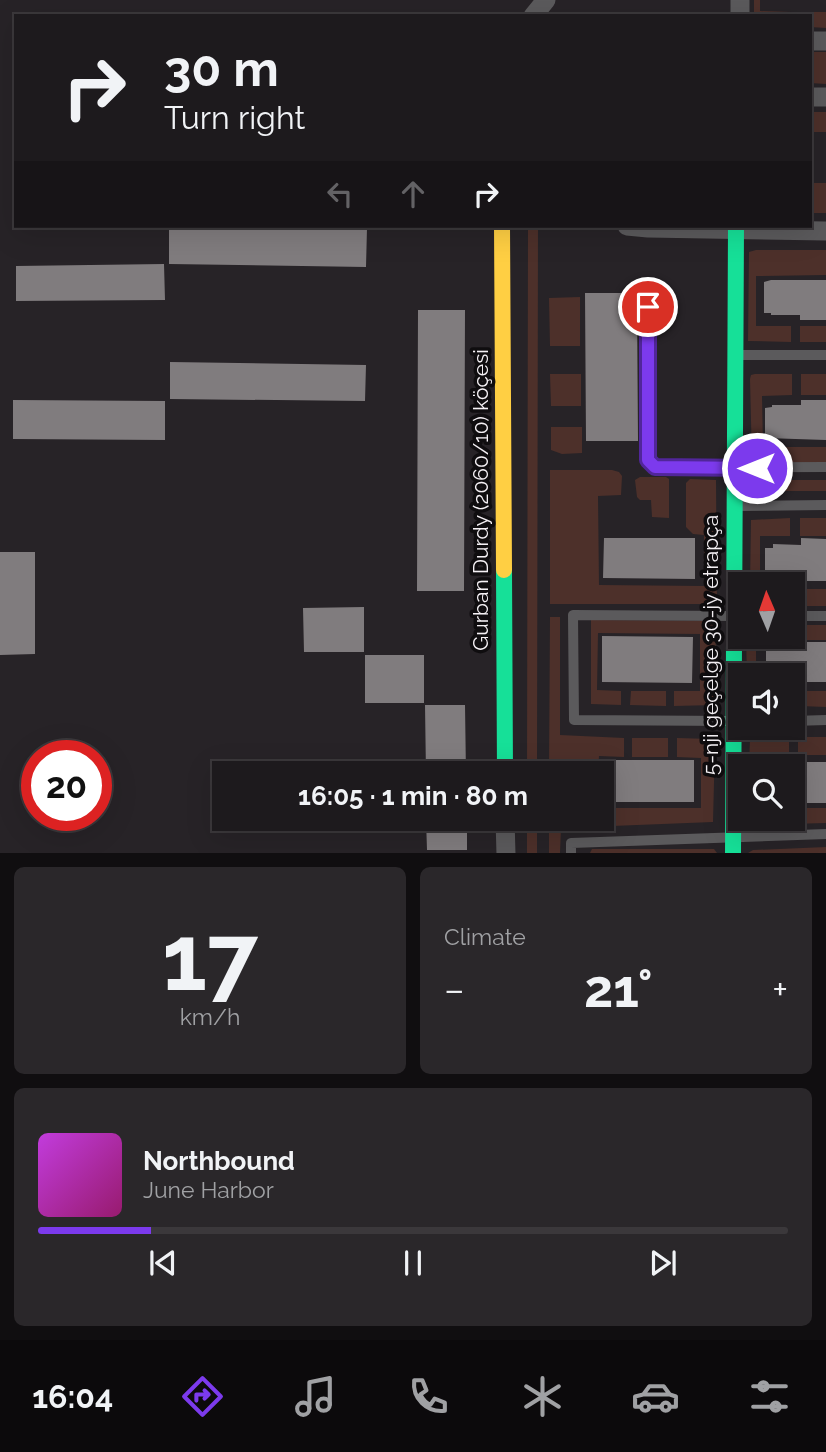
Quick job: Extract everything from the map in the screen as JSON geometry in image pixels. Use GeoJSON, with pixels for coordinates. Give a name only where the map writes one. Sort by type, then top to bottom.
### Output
{"type":"FeatureCollection","features":[{"type":"Feature","properties":{"kind":"street"},"geometry":{"type":"LineString","coordinates":[[535,14],[546,0]]}},
{"type":"Feature","properties":{"kind":"street","name":"Gurban Durdy (2060/10) köçesi"},"geometry":{"type":"LineString","coordinates":[[502,228],[505,761]]}},
{"type":"Feature","properties":{"kind":"street"},"geometry":{"type":"LineString","coordinates":[[641,228],[826,231]]}},
{"type":"Feature","properties":{"kind":"street","name":"5-nji geçelge 30-jy etrapça"},"geometry":{"type":"LineString","coordinates":[[736,228],[736,572]]}},
{"type":"Feature","properties":{"kind":"street","name":"5-nji geçelge 30-jy etrapça"},"geometry":{"type":"LineString","coordinates":[[733,845],[736,740]]}},
{"type":"Feature","properties":{"kind":"street"},"geometry":{"type":"LineString","coordinates":[[505,831],[506,853]]}},
{"type":"Feature","properties":{"kind":"lane"},"geometry":{"type":"LineString","coordinates":[[648,285],[648,460],[655,467],[826,467]]}},
{"type":"Feature","properties":{"kind":"lane"},"geometry":{"type":"LineString","coordinates":[[735,355],[826,355]]}},
{"type":"Feature","properties":{"kind":"lane"},"geometry":{"type":"LineString","coordinates":[[734,506],[826,505]]}},
{"type":"Feature","properties":{"kind":"lane"},"geometry":{"type":"LineString","coordinates":[[728,616],[573,615],[574,720],[728,721]]}},
{"type":"Feature","properties":{"kind":"lane"},"geometry":{"type":"LineString","coordinates":[[805,616],[826,616]]}},
{"type":"Feature","properties":{"kind":"lane"},"geometry":{"type":"LineString","coordinates":[[805,720],[826,720]]}},
{"type":"Feature","properties":{"kind":"lane"},"geometry":{"type":"LineString","coordinates":[[571,853],[571,843],[733,845],[826,835]]}},
{"type":"Feature","properties":{"kind":"shaded area"},"geometry":{"type":"Polygon","coordinates":[[[754,0],[760,0],[760,11],[791,12],[791,14],[754,14],[754,0]]]}},
{"type":"Feature","properties":{"kind":"shaded area"},"geometry":{"type":"Polygon","coordinates":[[[826,12],[826,28],[812,27],[812,14],[799,14],[826,12]]]}},
{"type":"Feature","properties":{"kind":"shaded area"},"geometry":{"type":"Polygon","coordinates":[[[812,52],[826,52],[826,84],[812,83],[812,52]]]}},
{"type":"Feature","properties":{"kind":"shaded area"},"geometry":{"type":"Polygon","coordinates":[[[812,112],[826,112],[826,132],[812,132],[812,112]]]}},
{"type":"Feature","properties":{"kind":"shaded area"},"geometry":{"type":"Polygon","coordinates":[[[812,183],[826,183],[826,213],[812,213],[812,183]]]}},
{"type":"Feature","properties":{"kind":"shaded area"},"geometry":{"type":"Polygon","coordinates":[[[528,228],[538,228],[537,761],[527,761],[528,228]]]}},
{"type":"Feature","properties":{"kind":"shaded area"},"geometry":{"type":"Polygon","coordinates":[[[826,250],[826,275],[756,276],[756,326],[791,326],[791,342],[748,341],[749,252],[826,250]]]}},
{"type":"Feature","properties":{"kind":"shaded area"},"geometry":{"type":"Polygon","coordinates":[[[580,297],[580,346],[550,346],[549,298],[580,297]]]}},
{"type":"Feature","properties":{"kind":"shaded area"},"geometry":{"type":"Polygon","coordinates":[[[800,326],[826,326],[826,342],[800,342],[800,326]]]}},
{"type":"Feature","properties":{"kind":"shaded area"},"geometry":{"type":"Polygon","coordinates":[[[550,374],[581,374],[581,406],[551,406],[550,374]]]}},
{"type":"Feature","properties":{"kind":"shaded area"},"geometry":{"type":"Polygon","coordinates":[[[792,374],[792,395],[762,396],[763,447],[826,447],[826,463],[752,462],[750,379],[751,375],[792,374]]]}},
{"type":"Feature","properties":{"kind":"shaded area"},"geometry":{"type":"Polygon","coordinates":[[[801,374],[826,374],[826,395],[801,395],[801,374]]]}},
{"type":"Feature","properties":{"kind":"shaded area"},"geometry":{"type":"Polygon","coordinates":[[[551,427],[582,427],[582,453],[562,454],[551,450],[551,427]]]}},
{"type":"Feature","properties":{"kind":"shaded area"},"geometry":{"type":"Polygon","coordinates":[[[550,470],[612,470],[622,476],[621,495],[598,496],[599,585],[704,586],[704,535],[693,534],[686,527],[686,483],[690,479],[716,480],[717,604],[550,604],[550,470]]]}},
{"type":"Feature","properties":{"kind":"shaded area"},"geometry":{"type":"Polygon","coordinates":[[[640,477],[669,479],[669,518],[652,517],[651,500],[640,500],[637,497],[635,480],[640,477]]]}},
{"type":"Feature","properties":{"kind":"shaded area"},"geometry":{"type":"Polygon","coordinates":[[[754,480],[826,480],[826,491],[754,491],[751,486],[754,480]]]}},
{"type":"Feature","properties":{"kind":"shaded area"},"geometry":{"type":"Polygon","coordinates":[[[790,518],[790,536],[760,536],[760,572],[750,572],[751,520],[790,518]]]}},
{"type":"Feature","properties":{"kind":"shaded area"},"geometry":{"type":"Polygon","coordinates":[[[800,518],[826,518],[826,536],[800,536],[800,518]]]}},
{"type":"Feature","properties":{"kind":"shaded area"},"geometry":{"type":"Polygon","coordinates":[[[805,589],[826,589],[826,606],[805,606],[805,589]]]}},
{"type":"Feature","properties":{"kind":"shaded area"},"geometry":{"type":"Polygon","coordinates":[[[550,617],[560,617],[560,735],[624,738],[624,757],[599,756],[599,761],[549,761],[550,617]]]}},
{"type":"Feature","properties":{"kind":"shaded area"},"geometry":{"type":"Polygon","coordinates":[[[591,620],[716,621],[715,705],[674,706],[674,691],[700,691],[700,634],[598,633],[597,690],[621,691],[621,705],[591,704],[591,620]]]}},
{"type":"Feature","properties":{"kind":"shaded area"},"geometry":{"type":"Polygon","coordinates":[[[805,625],[826,625],[826,640],[805,640],[805,625]]]}},
{"type":"Feature","properties":{"kind":"shaded area"},"geometry":{"type":"Polygon","coordinates":[[[746,649],[756,649],[756,663],[747,663],[746,649]]]}},
{"type":"Feature","properties":{"kind":"shaded area"},"geometry":{"type":"Polygon","coordinates":[[[631,691],[666,691],[666,706],[630,705],[631,691]]]}},
{"type":"Feature","properties":{"kind":"shaded area"},"geometry":{"type":"Polygon","coordinates":[[[805,691],[826,691],[826,707],[805,706],[805,691]]]}},
{"type":"Feature","properties":{"kind":"shaded area"},"geometry":{"type":"Polygon","coordinates":[[[805,737],[826,737],[826,755],[798,754],[798,740],[805,740],[805,737]]]}},
{"type":"Feature","properties":{"kind":"shaded area"},"geometry":{"type":"Polygon","coordinates":[[[632,738],[668,738],[668,757],[632,757],[632,738]]]}},
{"type":"Feature","properties":{"kind":"shaded area"},"geometry":{"type":"Polygon","coordinates":[[[677,738],[711,739],[715,743],[713,822],[614,826],[614,808],[701,808],[701,758],[677,757],[677,738]]]}},
{"type":"Feature","properties":{"kind":"shaded area"},"geometry":{"type":"Polygon","coordinates":[[[750,740],[789,740],[789,754],[749,754],[750,740]]]}},
{"type":"Feature","properties":{"kind":"shaded area"},"geometry":{"type":"Polygon","coordinates":[[[805,808],[826,808],[826,823],[805,824],[805,808]]]}},
{"type":"Feature","properties":{"kind":"shaded area"},"geometry":{"type":"Polygon","coordinates":[[[527,831],[537,831],[537,853],[527,853],[527,831]]]}},
{"type":"Feature","properties":{"kind":"shaded area"},"geometry":{"type":"Polygon","coordinates":[[[549,831],[561,831],[560,853],[549,853],[549,831]]]}},
{"type":"Feature","properties":{"kind":"shaded area"},"geometry":{"type":"Polygon","coordinates":[[[826,847],[826,853],[748,853],[753,850],[826,847]]]}},
{"type":"Feature","properties":{"kind":"shaded area"},"geometry":{"type":"Polygon","coordinates":[[[592,849],[714,849],[717,853],[590,853],[592,849]]]}},
{"type":"Feature","properties":{"kind":"building"},"geometry":{"type":"Polygon","coordinates":[[[169,228],[367,228],[366,267],[169,264],[169,228]]]}},
{"type":"Feature","properties":{"kind":"building"},"geometry":{"type":"Polygon","coordinates":[[[164,264],[165,300],[16,301],[16,266],[164,264]]]}},
{"type":"Feature","properties":{"kind":"building"},"geometry":{"type":"Polygon","coordinates":[[[826,280],[826,320],[800,320],[800,315],[764,313],[764,282],[826,280]]]}},
{"type":"Feature","properties":{"kind":"building"},"geometry":{"type":"Polygon","coordinates":[[[585,293],[625,293],[625,301],[637,301],[638,441],[586,441],[585,293]]]}},
{"type":"Feature","properties":{"kind":"building"},"geometry":{"type":"Polygon","coordinates":[[[418,310],[465,310],[464,591],[417,591],[418,310]]]}},
{"type":"Feature","properties":{"kind":"building"},"geometry":{"type":"Polygon","coordinates":[[[170,362],[366,365],[365,401],[170,399],[170,362]]]}},
{"type":"Feature","properties":{"kind":"building"},"geometry":{"type":"Polygon","coordinates":[[[13,400],[165,401],[165,440],[13,439],[13,400]]]}},
{"type":"Feature","properties":{"kind":"building"},"geometry":{"type":"Polygon","coordinates":[[[801,400],[826,400],[826,440],[765,438],[765,408],[772,405],[801,405],[801,400]]]}},
{"type":"Feature","properties":{"kind":"building"},"geometry":{"type":"Polygon","coordinates":[[[604,538],[695,538],[695,579],[603,578],[604,538]]]}},
{"type":"Feature","properties":{"kind":"building"},"geometry":{"type":"Polygon","coordinates":[[[801,538],[826,539],[826,581],[805,581],[805,572],[765,572],[765,548],[773,548],[773,544],[801,545],[801,538]]]}},
{"type":"Feature","properties":{"kind":"building"},"geometry":{"type":"Polygon","coordinates":[[[0,552],[35,552],[35,654],[0,655],[0,552]]]}},
{"type":"Feature","properties":{"kind":"building"},"geometry":{"type":"Polygon","coordinates":[[[364,607],[364,652],[304,652],[303,608],[364,607]]]}},
{"type":"Feature","properties":{"kind":"building"},"geometry":{"type":"Polygon","coordinates":[[[602,636],[693,637],[692,683],[602,682],[602,636]]]}},
{"type":"Feature","properties":{"kind":"building"},"geometry":{"type":"Polygon","coordinates":[[[805,642],[826,642],[826,682],[805,682],[805,663],[766,663],[766,649],[805,649],[805,642]]]}},
{"type":"Feature","properties":{"kind":"building"},"geometry":{"type":"Polygon","coordinates":[[[365,655],[424,655],[424,703],[365,703],[365,655]]]}},
{"type":"Feature","properties":{"kind":"building"},"geometry":{"type":"Polygon","coordinates":[[[425,705],[465,705],[466,761],[426,761],[425,705]]]}},
{"type":"Feature","properties":{"kind":"building"},"geometry":{"type":"Polygon","coordinates":[[[694,760],[694,802],[614,802],[614,761],[603,761],[694,760]]]}},
{"type":"Feature","properties":{"kind":"building"},"geometry":{"type":"Polygon","coordinates":[[[805,762],[826,762],[826,803],[805,803],[805,762]]]}},
{"type":"Feature","properties":{"kind":"building"},"geometry":{"type":"Polygon","coordinates":[[[426,831],[467,831],[467,850],[427,850],[426,831]]]}},
{"type":"Feature","properties":{"kind":"traffic: fast"},"geometry":{"type":"LineString","coordinates":[[733,853],[736,228]]}},
{"type":"Feature","properties":{"kind":"traffic: fast"},"geometry":{"type":"LineString","coordinates":[[504,570],[505,761]]}},
{"type":"Feature","properties":{"kind":"traffic: slow"},"geometry":{"type":"LineString","coordinates":[[502,228],[504,570]]}},
{"type":"Feature","properties":{"kind":"route"},"geometry":{"type":"LineString","coordinates":[[648,307],[648,460],[655,467],[757,468]]}}]}
